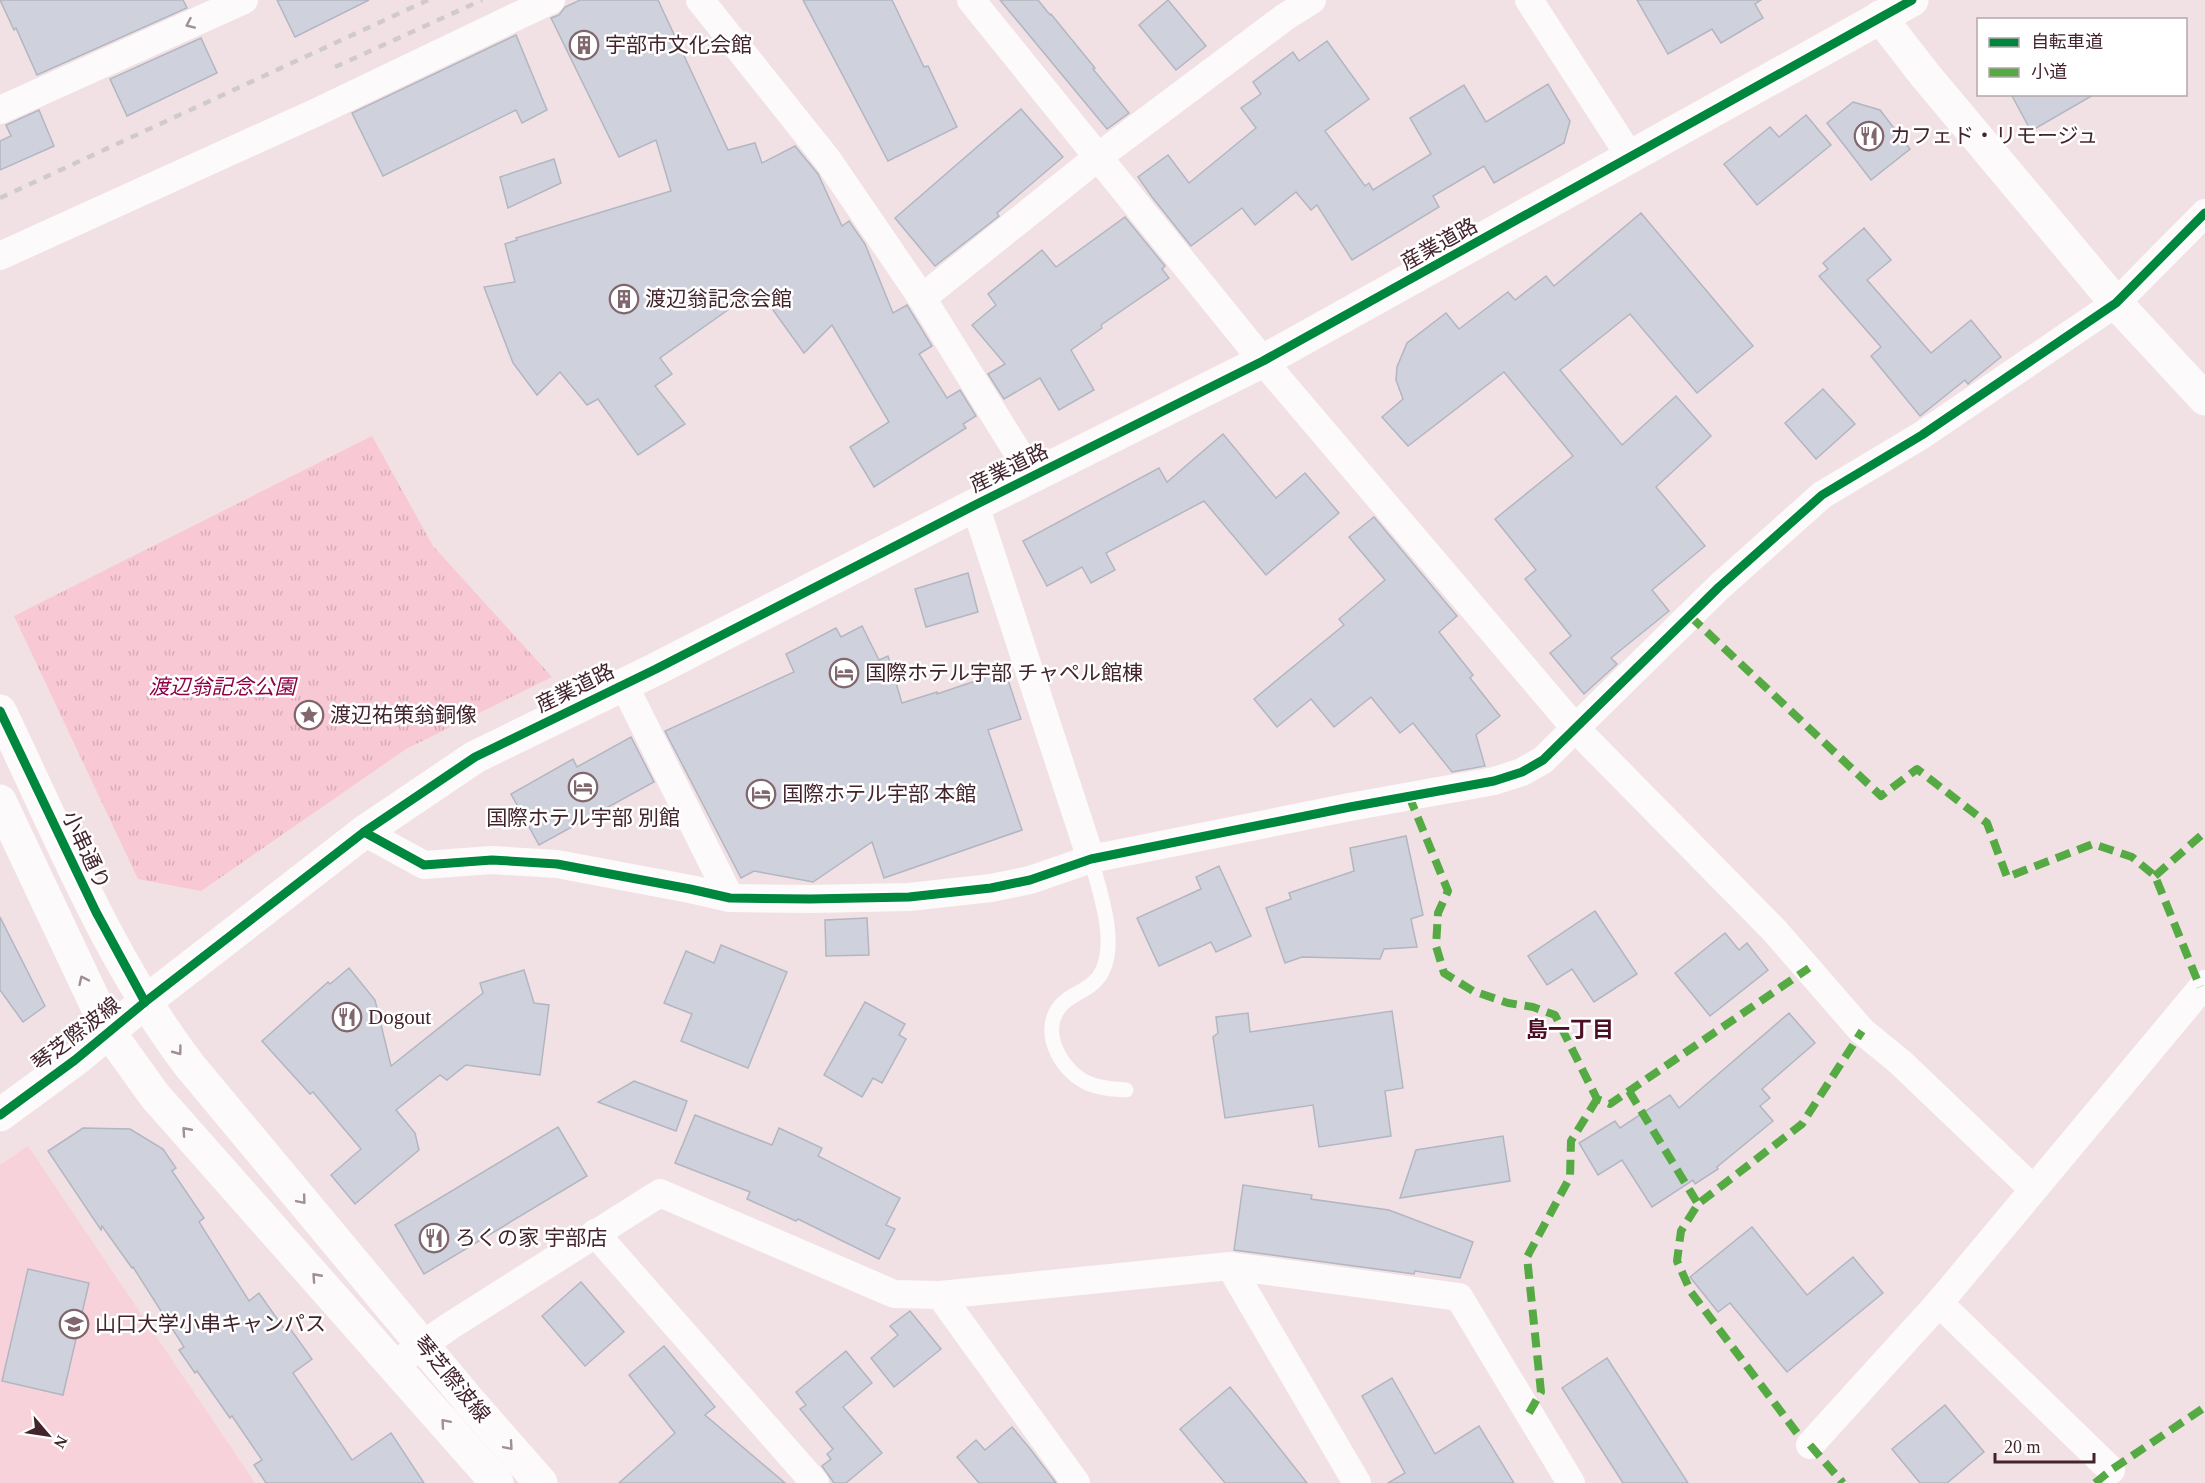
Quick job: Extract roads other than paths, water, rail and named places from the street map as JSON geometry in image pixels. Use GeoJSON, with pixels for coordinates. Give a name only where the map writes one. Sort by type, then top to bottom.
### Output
{"type":"FeatureCollection","features":[{"type":"Feature","properties":{"kind":"street"},"geometry":{"type":"LineString","coordinates":[[0,110],[244,0]]}},
{"type":"Feature","properties":{"kind":"street"},"geometry":{"type":"LineString","coordinates":[[0,256],[318,112],[551,0]]}},
{"type":"Feature","properties":{"kind":"street"},"geometry":{"type":"LineString","coordinates":[[700,0],[827,159],[922,298],[1033,477]]}},
{"type":"Feature","properties":{"kind":"street"},"geometry":{"type":"LineString","coordinates":[[971,0],[1263,362],[1576,729],[1774,930],[1862,1031],[1900,1062],[2033,1190]]}},
{"type":"Feature","properties":{"kind":"street"},"geometry":{"type":"LineString","coordinates":[[922,298],[1098,157],[1276,24],[1312,0]]}},
{"type":"Feature","properties":{"kind":"street"},"geometry":{"type":"LineString","coordinates":[[1529,0],[1631,158]]}},
{"type":"Feature","properties":{"kind":"street","name":"産業道路"},"geometry":{"type":"LineString","coordinates":[[145,1002],[364,832],[475,757],[624,685],[975,504],[1263,362],[1912,0]]}},
{"type":"Feature","properties":{"kind":"street"},"geometry":{"type":"LineString","coordinates":[[1880,17],[1925,75],[2116,303],[2205,399]]}},
{"type":"Feature","properties":{"kind":"street"},"geometry":{"type":"LineString","coordinates":[[364,832],[424,865],[492,860],[557,864],[730,898],[909,897],[969,891],[1030,880],[1091,859],[1350,807],[1494,781],[1522,772],[1543,760],[1719,587],[1822,495],[1922,435],[2116,303],[2205,213]]}},
{"type":"Feature","properties":{"kind":"street"},"geometry":{"type":"LineString","coordinates":[[975,504],[1091,859]]}},
{"type":"Feature","properties":{"kind":"street"},"geometry":{"type":"LineString","coordinates":[[624,685],[730,898]]}},
{"type":"Feature","properties":{"kind":"street","name":"小串通り"},"geometry":{"type":"LineString","coordinates":[[0,711],[96,912],[145,1002]]}},
{"type":"Feature","properties":{"kind":"street"},"geometry":{"type":"LineString","coordinates":[[47,809],[4,819],[109,1032]]}},
{"type":"Feature","properties":{"kind":"street"},"geometry":{"type":"LineString","coordinates":[[1810,1445],[1939,1304],[2200,987],[2205,984]]}},
{"type":"Feature","properties":{"kind":"street","name":"琴芝際波線"},"geometry":{"type":"LineString","coordinates":[[0,1115],[75,1060],[145,1002],[190,1066],[470,1402],[541,1483]]}},
{"type":"Feature","properties":{"kind":"street","name":"琴芝際波線"},"geometry":{"type":"LineString","coordinates":[[109,1032],[155,1096],[497,1483]]}},
{"type":"Feature","properties":{"kind":"street"},"geometry":{"type":"LineString","coordinates":[[394,1365],[423,1344],[660,1193],[894,1294],[940,1295],[1230,1266],[1459,1297],[1571,1483]]}},
{"type":"Feature","properties":{"kind":"street"},"geometry":{"type":"LineString","coordinates":[[595,1233],[814,1483]]}},
{"type":"Feature","properties":{"kind":"street"},"geometry":{"type":"LineString","coordinates":[[1230,1266],[1357,1483]]}},
{"type":"Feature","properties":{"kind":"street"},"geometry":{"type":"LineString","coordinates":[[940,1295],[1076,1483]]}},
{"type":"Feature","properties":{"kind":"street"},"geometry":{"type":"LineString","coordinates":[[1939,1304],[2111,1470]]}},
{"type":"Feature","properties":{"kind":"lane"},"geometry":{"type":"LineString","coordinates":[[1091,859],[1107,923],[1105,966],[1097,980],[1058,1009],[1052,1027],[1053,1043],[1061,1060],[1071,1072],[1088,1084],[1126,1090]]}},
{"type":"Feature","properties":{"kind":"railway"},"geometry":{"type":"LineString","coordinates":[[0,198],[428,0]]}},
{"type":"Feature","properties":{"kind":"railway"},"geometry":{"type":"LineString","coordinates":[[335,67],[482,0]]}},
{"type":"Feature","properties":{"kind":"place","name":"宇部市文化会館"},"geometry":{"type":"Point","coordinates":[584,45]}},
{"type":"Feature","properties":{"kind":"place","name":"カフェド・リモージュ"},"geometry":{"type":"Point","coordinates":[1869,136]}},
{"type":"Feature","properties":{"kind":"place","name":"渡辺翁記念会館"},"geometry":{"type":"Point","coordinates":[624,299]}},
{"type":"Feature","properties":{"kind":"place","name":"国際ホテル宇部 チャペル館棟"},"geometry":{"type":"Point","coordinates":[844,673]}},
{"type":"Feature","properties":{"kind":"place","name":"渡辺祐策翁銅像"},"geometry":{"type":"Point","coordinates":[309,715]}},
{"type":"Feature","properties":{"kind":"place","name":"国際ホテル宇部 別館"},"geometry":{"type":"Point","coordinates":[583,787]}},
{"type":"Feature","properties":{"kind":"place","name":"国際ホテル宇部 本館"},"geometry":{"type":"Point","coordinates":[761,794]}},
{"type":"Feature","properties":{"kind":"place","name":"Dogout"},"geometry":{"type":"Point","coordinates":[347,1017]}},
{"type":"Feature","properties":{"kind":"place","name":"ろくの家 宇部店"},"geometry":{"type":"Point","coordinates":[434,1238]}},
{"type":"Feature","properties":{"kind":"place","name":"山口大学小串キャンパス"},"geometry":{"type":"Point","coordinates":[74,1324]}},
{"type":"Feature","properties":{"kind":"district","name":"島一丁目"},"geometry":{"type":"Point","coordinates":[1570,1029]}},
{"type":"Feature","properties":{"kind":"park label","name":"渡辺翁記念公園"},"geometry":{"type":"Point","coordinates":[222,687]}}]}
